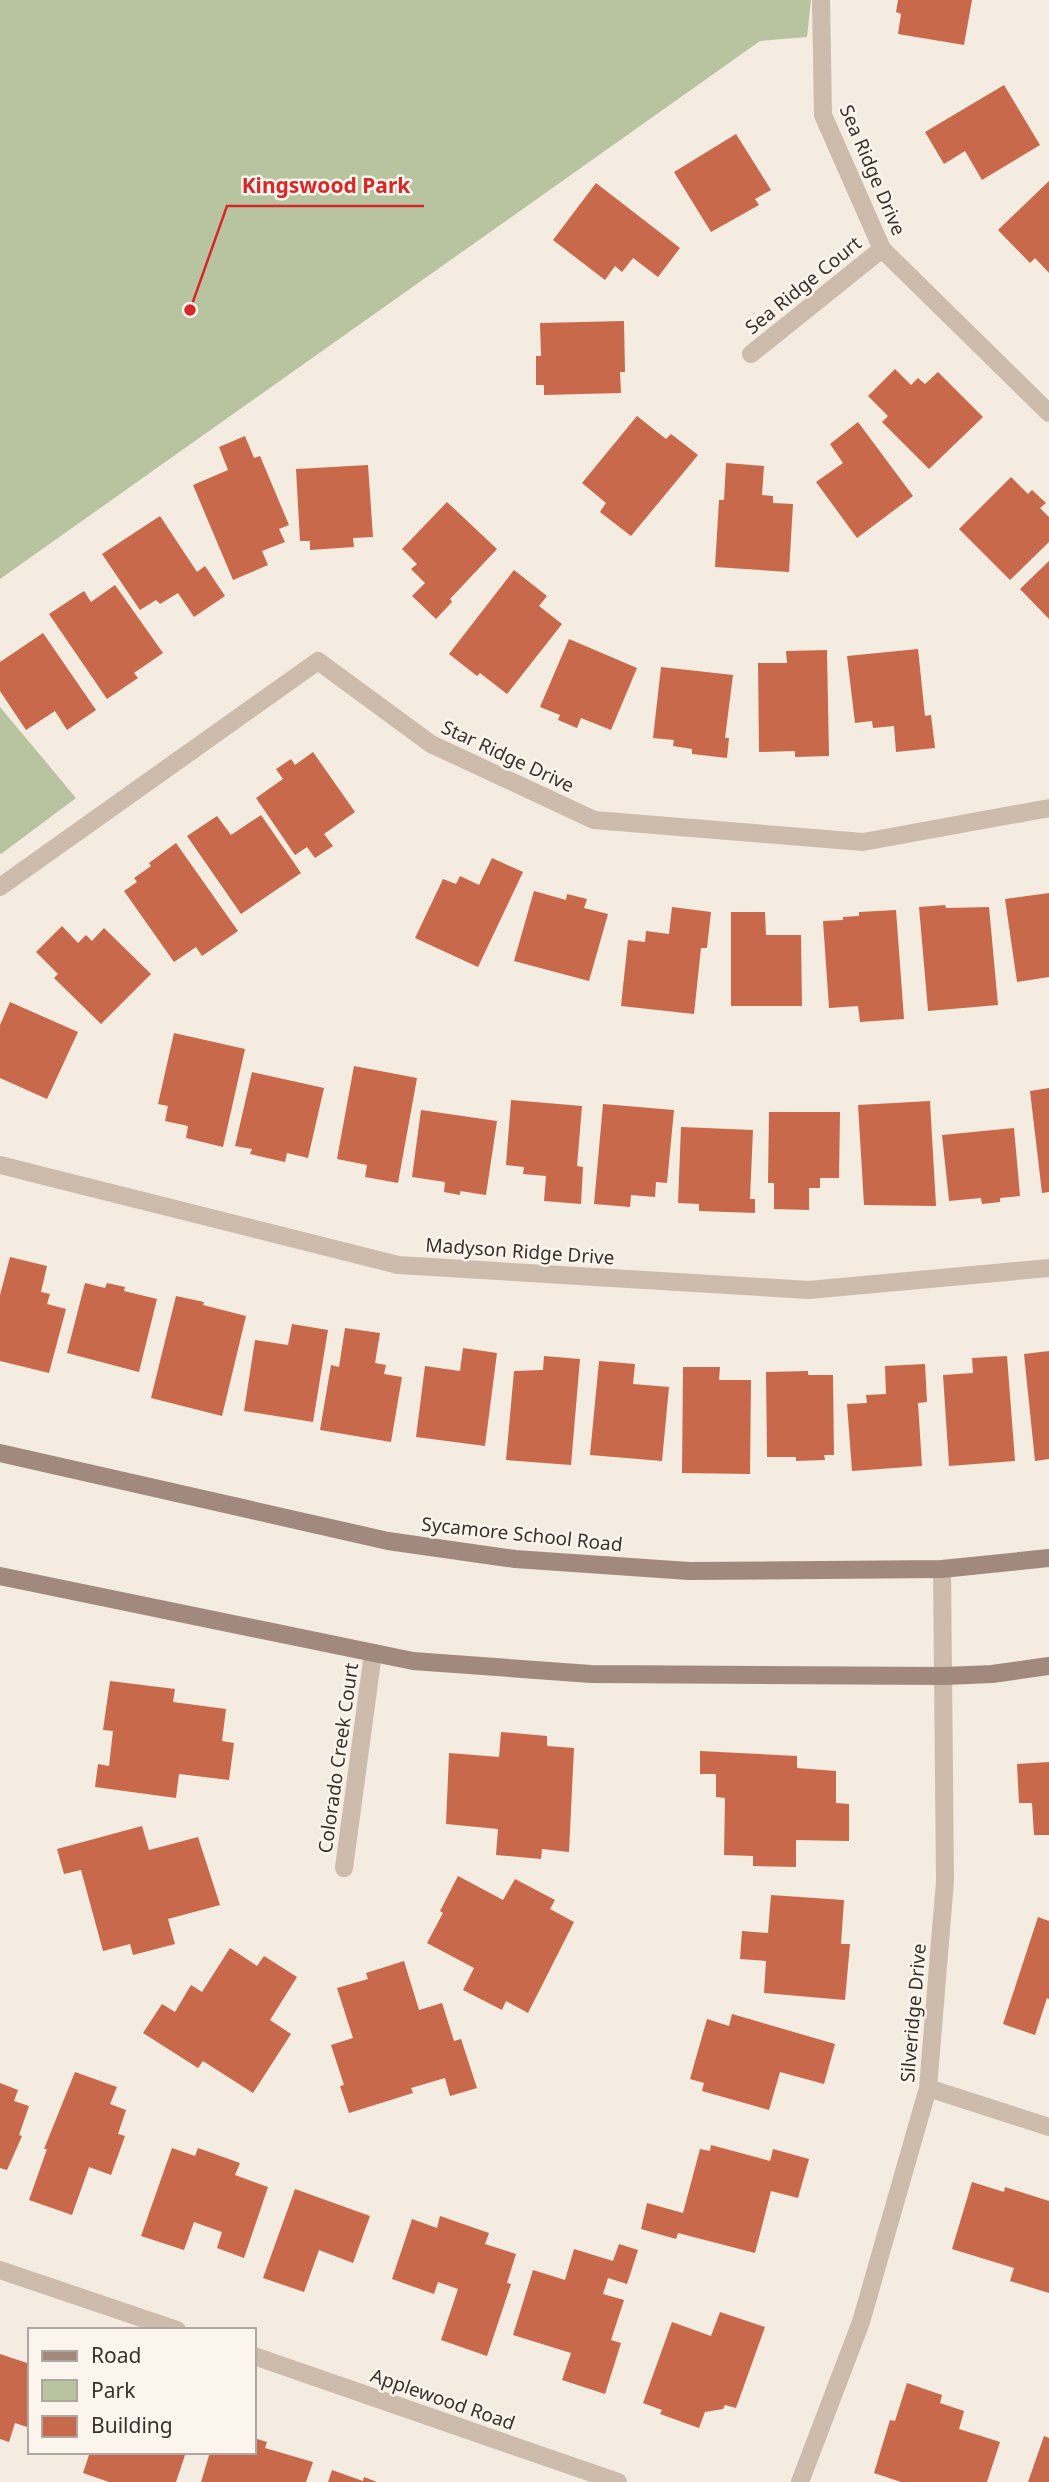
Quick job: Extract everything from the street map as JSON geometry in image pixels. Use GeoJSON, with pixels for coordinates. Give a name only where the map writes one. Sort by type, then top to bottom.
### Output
{"type":"FeatureCollection","features":[{"type":"Feature","properties":{"kind":"main road","name":"Sycamore School Road"},"geometry":{"type":"LineString","coordinates":[[0,1453],[388,1541],[515,1559],[689,1571],[942,1569],[1049,1558]]}},
{"type":"Feature","properties":{"kind":"main road"},"geometry":{"type":"LineString","coordinates":[[0,1576],[413,1661],[591,1674],[945,1676],[992,1674],[1049,1665]]}},
{"type":"Feature","properties":{"kind":"street","name":"Sea Ridge Drive"},"geometry":{"type":"LineString","coordinates":[[821,0],[823,115],[881,249],[1049,413]]}},
{"type":"Feature","properties":{"kind":"street","name":"Sea Ridge Court"},"geometry":{"type":"LineString","coordinates":[[751,354],[881,249]]}},
{"type":"Feature","properties":{"kind":"street","name":"Star Ridge Drive"},"geometry":{"type":"LineString","coordinates":[[0,887],[318,661],[431,744],[594,820],[863,842],[1049,808]]}},
{"type":"Feature","properties":{"kind":"street","name":"Madyson Ridge Drive"},"geometry":{"type":"LineString","coordinates":[[0,1165],[398,1265],[809,1290],[1049,1268]]}},
{"type":"Feature","properties":{"kind":"street","name":"Silveridge Drive"},"geometry":{"type":"LineString","coordinates":[[800,2482],[861,2322],[928,2088],[945,1881],[942,1569]]}},
{"type":"Feature","properties":{"kind":"street","name":"Colorado Creek Court"},"geometry":{"type":"LineString","coordinates":[[344,1868],[373,1653]]}},
{"type":"Feature","properties":{"kind":"street"},"geometry":{"type":"LineString","coordinates":[[928,2088],[1049,2127]]}},
{"type":"Feature","properties":{"kind":"street"},"geometry":{"type":"LineString","coordinates":[[0,2270],[171,2328]]}},
{"type":"Feature","properties":{"kind":"street","name":"Applewood Road"},"geometry":{"type":"LineString","coordinates":[[256,2357],[618,2482]]}},
{"type":"Feature","properties":{"kind":"green space"},"geometry":{"type":"Polygon","coordinates":[[[0,0],[811,0],[807,37],[760,41],[0,579],[0,0]]]}},
{"type":"Feature","properties":{"kind":"green space"},"geometry":{"type":"Polygon","coordinates":[[[0,707],[76,798],[1,854],[0,853],[0,707]]]}},
{"type":"Feature","properties":{"kind":"building"},"geometry":{"type":"Polygon","coordinates":[[[898,0],[972,0],[964,45],[898,34],[901,14],[896,12],[898,0]]]}},
{"type":"Feature","properties":{"kind":"building"},"geometry":{"type":"Polygon","coordinates":[[[1004,85],[1040,145],[982,180],[965,151],[944,164],[925,132],[1004,85]]]}},
{"type":"Feature","properties":{"kind":"building"},"geometry":{"type":"Polygon","coordinates":[[[736,134],[771,190],[755,199],[759,205],[711,232],[674,172],[736,134]]]}},
{"type":"Feature","properties":{"kind":"building"},"geometry":{"type":"Polygon","coordinates":[[[1049,181],[1049,273],[1035,258],[1030,263],[998,230],[1049,181]]]}},
{"type":"Feature","properties":{"kind":"building"},"geometry":{"type":"Polygon","coordinates":[[[596,183],[680,248],[658,277],[633,258],[622,272],[615,266],[605,280],[553,240],[596,183]]]}},
{"type":"Feature","properties":{"kind":"building"},"geometry":{"type":"Polygon","coordinates":[[[624,321],[625,372],[620,372],[621,393],[544,395],[544,385],[536,385],[536,356],[541,356],[540,323],[624,321]]]}},
{"type":"Feature","properties":{"kind":"building"},"geometry":{"type":"Polygon","coordinates":[[[895,369],[911,385],[918,378],[925,384],[938,372],[983,417],[929,469],[882,422],[888,416],[868,396],[895,369]]]}},
{"type":"Feature","properties":{"kind":"building"},"geometry":{"type":"Polygon","coordinates":[[[637,416],[666,439],[671,434],[698,455],[631,536],[600,512],[606,503],[582,483],[637,416]]]}},
{"type":"Feature","properties":{"kind":"building"},"geometry":{"type":"Polygon","coordinates":[[[858,422],[913,496],[857,538],[816,482],[843,463],[830,444],[858,422]]]}},
{"type":"Feature","properties":{"kind":"building"},"geometry":{"type":"Polygon","coordinates":[[[245,436],[254,458],[260,456],[289,525],[279,529],[285,542],[262,551],[268,565],[233,580],[193,485],[228,470],[219,447],[245,436]]]}},
{"type":"Feature","properties":{"kind":"building"},"geometry":{"type":"Polygon","coordinates":[[[726,463],[764,466],[762,495],[773,496],[773,503],[793,504],[789,572],[715,567],[719,500],[724,500],[726,463]]]}},
{"type":"Feature","properties":{"kind":"building"},"geometry":{"type":"Polygon","coordinates":[[[368,465],[373,537],[353,538],[354,547],[310,550],[310,541],[300,541],[296,469],[368,465]]]}},
{"type":"Feature","properties":{"kind":"building"},"geometry":{"type":"Polygon","coordinates":[[[1011,477],[1028,494],[1032,490],[1046,503],[1040,508],[1049,517],[1049,542],[1010,580],[959,529],[1011,477]]]}},
{"type":"Feature","properties":{"kind":"building"},"geometry":{"type":"Polygon","coordinates":[[[447,502],[497,549],[450,599],[452,602],[436,619],[412,596],[425,583],[411,569],[417,564],[402,549],[447,502]]]}},
{"type":"Feature","properties":{"kind":"building"},"geometry":{"type":"Polygon","coordinates":[[[160,516],[197,572],[205,566],[225,596],[194,617],[178,593],[160,604],[156,600],[140,610],[102,554],[160,516]]]}},
{"type":"Feature","properties":{"kind":"building"},"geometry":{"type":"Polygon","coordinates":[[[1049,561],[1049,619],[1020,589],[1049,561]]]}},
{"type":"Feature","properties":{"kind":"building"},"geometry":{"type":"Polygon","coordinates":[[[514,570],[547,596],[539,606],[562,624],[507,694],[480,673],[477,676],[449,654],[514,570]]]}},
{"type":"Feature","properties":{"kind":"building"},"geometry":{"type":"Polygon","coordinates":[[[115,585],[163,653],[134,673],[138,678],[107,699],[49,614],[84,591],[91,602],[115,585]]]}},
{"type":"Feature","properties":{"kind":"building"},"geometry":{"type":"Polygon","coordinates":[[[43,633],[96,710],[67,730],[55,711],[26,730],[0,691],[0,662],[43,633]]]}},
{"type":"Feature","properties":{"kind":"building"},"geometry":{"type":"Polygon","coordinates":[[[569,639],[637,668],[611,730],[581,718],[577,728],[558,720],[560,715],[540,707],[569,639]]]}},
{"type":"Feature","properties":{"kind":"building"},"geometry":{"type":"Polygon","coordinates":[[[918,649],[925,716],[931,715],[935,748],[896,752],[894,726],[873,728],[872,721],[855,723],[847,656],[918,649]]]}},
{"type":"Feature","properties":{"kind":"building"},"geometry":{"type":"Polygon","coordinates":[[[827,650],[829,756],[795,757],[795,751],[759,752],[758,663],[787,663],[786,651],[827,650]]]}},
{"type":"Feature","properties":{"kind":"building"},"geometry":{"type":"Polygon","coordinates":[[[661,667],[733,675],[725,738],[729,738],[727,758],[692,754],[692,749],[673,746],[674,740],[653,738],[661,667]]]}},
{"type":"Feature","properties":{"kind":"building"},"geometry":{"type":"Polygon","coordinates":[[[313,752],[355,812],[324,834],[333,846],[315,858],[307,847],[295,855],[256,798],[283,779],[276,769],[291,759],[295,765],[313,752]]]}},
{"type":"Feature","properties":{"kind":"building"},"geometry":{"type":"Polygon","coordinates":[[[261,815],[301,873],[241,914],[187,836],[217,816],[231,835],[261,815]]]}},
{"type":"Feature","properties":{"kind":"building"},"geometry":{"type":"Polygon","coordinates":[[[176,843],[238,931],[202,956],[196,947],[174,962],[124,891],[137,882],[134,878],[151,866],[149,863],[176,843]]]}},
{"type":"Feature","properties":{"kind":"building"},"geometry":{"type":"Polygon","coordinates":[[[492,858],[523,872],[478,967],[415,938],[443,879],[456,884],[460,876],[479,885],[492,858]]]}},
{"type":"Feature","properties":{"kind":"building"},"geometry":{"type":"Polygon","coordinates":[[[534,891],[566,900],[567,894],[587,899],[584,908],[608,914],[589,981],[514,961],[534,891]]]}},
{"type":"Feature","properties":{"kind":"building"},"geometry":{"type":"Polygon","coordinates":[[[1049,893],[1049,977],[1017,982],[1005,899],[1049,893]]]}},
{"type":"Feature","properties":{"kind":"building"},"geometry":{"type":"Polygon","coordinates":[[[945,905],[946,908],[989,907],[998,1005],[928,1011],[919,907],[945,905]]]}},
{"type":"Feature","properties":{"kind":"building"},"geometry":{"type":"Polygon","coordinates":[[[672,907],[711,912],[707,948],[701,948],[694,1014],[621,1006],[628,940],[645,942],[646,931],[669,934],[672,907]]]}},
{"type":"Feature","properties":{"kind":"building"},"geometry":{"type":"Polygon","coordinates":[[[896,910],[904,1019],[860,1022],[858,1006],[829,1008],[823,921],[859,916],[859,912],[896,910]]]}},
{"type":"Feature","properties":{"kind":"building"},"geometry":{"type":"Polygon","coordinates":[[[731,912],[765,912],[766,935],[801,935],[802,1006],[731,1006],[731,912]]]}},
{"type":"Feature","properties":{"kind":"building"},"geometry":{"type":"Polygon","coordinates":[[[62,926],[78,943],[86,935],[92,941],[104,928],[151,974],[101,1024],[54,978],[58,974],[36,952],[62,926]]]}},
{"type":"Feature","properties":{"kind":"building"},"geometry":{"type":"Polygon","coordinates":[[[10,1002],[78,1032],[47,1099],[0,1078],[0,1025],[10,1002]]]}},
{"type":"Feature","properties":{"kind":"building"},"geometry":{"type":"Polygon","coordinates":[[[174,1033],[245,1049],[223,1147],[186,1138],[188,1126],[165,1121],[168,1106],[158,1104],[174,1033]]]}},
{"type":"Feature","properties":{"kind":"building"},"geometry":{"type":"Polygon","coordinates":[[[354,1066],[417,1078],[398,1183],[365,1177],[367,1165],[337,1159],[354,1066]]]}},
{"type":"Feature","properties":{"kind":"building"},"geometry":{"type":"Polygon","coordinates":[[[252,1072],[324,1088],[308,1158],[287,1153],[285,1162],[250,1154],[252,1149],[235,1146],[252,1072]]]}},
{"type":"Feature","properties":{"kind":"building"},"geometry":{"type":"Polygon","coordinates":[[[1049,1088],[1049,1192],[1042,1193],[1030,1091],[1049,1088]]]}},
{"type":"Feature","properties":{"kind":"building"},"geometry":{"type":"Polygon","coordinates":[[[511,1100],[582,1106],[577,1166],[583,1167],[581,1204],[544,1201],[546,1176],[523,1174],[524,1167],[506,1165],[511,1100]]]}},
{"type":"Feature","properties":{"kind":"building"},"geometry":{"type":"Polygon","coordinates":[[[930,1101],[936,1206],[864,1205],[858,1105],[930,1101]]]}},
{"type":"Feature","properties":{"kind":"building"},"geometry":{"type":"Polygon","coordinates":[[[603,1104],[674,1110],[667,1183],[656,1182],[655,1197],[631,1195],[630,1207],[594,1204],[603,1104]]]}},
{"type":"Feature","properties":{"kind":"building"},"geometry":{"type":"Polygon","coordinates":[[[421,1110],[497,1121],[486,1195],[460,1191],[460,1195],[444,1192],[445,1182],[412,1177],[421,1110]]]}},
{"type":"Feature","properties":{"kind":"building"},"geometry":{"type":"Polygon","coordinates":[[[769,1112],[840,1112],[839,1178],[820,1178],[820,1188],[809,1188],[809,1210],[774,1209],[774,1183],[768,1183],[769,1112]]]}},
{"type":"Feature","properties":{"kind":"building"},"geometry":{"type":"Polygon","coordinates":[[[681,1127],[753,1130],[750,1199],[755,1199],[755,1213],[699,1211],[699,1204],[678,1203],[681,1127]]]}},
{"type":"Feature","properties":{"kind":"building"},"geometry":{"type":"Polygon","coordinates":[[[1014,1128],[1020,1196],[1000,1198],[1000,1202],[982,1204],[981,1198],[949,1201],[942,1135],[1014,1128]]]}},
{"type":"Feature","properties":{"kind":"building"},"geometry":{"type":"Polygon","coordinates":[[[10,1257],[47,1266],[41,1292],[50,1294],[47,1304],[66,1309],[49,1373],[0,1361],[0,1295],[10,1257]]]}},
{"type":"Feature","properties":{"kind":"building"},"geometry":{"type":"Polygon","coordinates":[[[85,1283],[105,1288],[107,1283],[125,1287],[124,1291],[157,1299],[139,1372],[67,1353],[85,1283]]]}},
{"type":"Feature","properties":{"kind":"building"},"geometry":{"type":"Polygon","coordinates":[[[176,1296],[246,1316],[222,1416],[151,1398],[176,1296]]]}},
{"type":"Feature","properties":{"kind":"building"},"geometry":{"type":"Polygon","coordinates":[[[292,1324],[328,1330],[313,1422],[244,1411],[255,1340],[288,1345],[292,1324]]]}},
{"type":"Feature","properties":{"kind":"building"},"geometry":{"type":"Polygon","coordinates":[[[345,1328],[380,1333],[375,1363],[386,1365],[384,1374],[402,1377],[391,1442],[320,1430],[331,1365],[339,1367],[345,1328]]]}},
{"type":"Feature","properties":{"kind":"building"},"geometry":{"type":"Polygon","coordinates":[[[463,1348],[497,1353],[485,1446],[416,1437],[425,1366],[460,1371],[463,1348]]]}},
{"type":"Feature","properties":{"kind":"building"},"geometry":{"type":"Polygon","coordinates":[[[1049,1351],[1049,1459],[1035,1461],[1024,1354],[1049,1351]]]}},
{"type":"Feature","properties":{"kind":"building"},"geometry":{"type":"Polygon","coordinates":[[[544,1356],[580,1359],[571,1465],[506,1460],[514,1371],[543,1370],[544,1356]]]}},
{"type":"Feature","properties":{"kind":"building"},"geometry":{"type":"Polygon","coordinates":[[[1007,1356],[1015,1461],[949,1466],[943,1375],[973,1373],[972,1358],[1007,1356]]]}},
{"type":"Feature","properties":{"kind":"building"},"geometry":{"type":"Polygon","coordinates":[[[599,1361],[635,1364],[633,1384],[669,1387],[662,1461],[590,1455],[599,1361]]]}},
{"type":"Feature","properties":{"kind":"building"},"geometry":{"type":"Polygon","coordinates":[[[925,1364],[927,1402],[918,1403],[922,1466],[852,1471],[847,1404],[867,1403],[866,1395],[886,1394],[885,1366],[925,1364]]]}},
{"type":"Feature","properties":{"kind":"building"},"geometry":{"type":"Polygon","coordinates":[[[683,1367],[720,1367],[719,1380],[751,1380],[750,1474],[682,1473],[683,1367]]]}},
{"type":"Feature","properties":{"kind":"building"},"geometry":{"type":"Polygon","coordinates":[[[808,1371],[808,1375],[833,1375],[834,1455],[824,1455],[825,1460],[796,1461],[796,1457],[767,1457],[766,1372],[808,1371]]]}},
{"type":"Feature","properties":{"kind":"building"},"geometry":{"type":"Polygon","coordinates":[[[110,1681],[175,1689],[173,1702],[226,1709],[222,1741],[234,1743],[229,1780],[179,1774],[176,1798],[95,1787],[98,1764],[109,1766],[113,1731],[103,1730],[110,1681]]]}},
{"type":"Feature","properties":{"kind":"building"},"geometry":{"type":"Polygon","coordinates":[[[501,1732],[547,1736],[547,1746],[574,1748],[569,1852],[542,1849],[541,1859],[496,1855],[498,1829],[446,1824],[449,1753],[499,1757],[501,1732]]]}},
{"type":"Feature","properties":{"kind":"building"},"geometry":{"type":"Polygon","coordinates":[[[700,1751],[797,1756],[797,1768],[836,1771],[836,1803],[849,1804],[849,1841],[796,1840],[796,1867],[753,1866],[753,1856],[724,1855],[725,1798],[716,1797],[716,1774],[700,1774],[700,1751]]]}},
{"type":"Feature","properties":{"kind":"building"},"geometry":{"type":"Polygon","coordinates":[[[1049,1762],[1049,1835],[1034,1835],[1032,1803],[1019,1803],[1017,1764],[1049,1762]]]}},
{"type":"Feature","properties":{"kind":"building"},"geometry":{"type":"Polygon","coordinates":[[[142,1826],[149,1850],[198,1837],[220,1905],[168,1919],[175,1944],[133,1955],[130,1944],[103,1951],[81,1870],[64,1874],[57,1849],[142,1826]]]}},
{"type":"Feature","properties":{"kind":"building"},"geometry":{"type":"Polygon","coordinates":[[[458,1876],[503,1900],[515,1879],[555,1900],[550,1909],[574,1922],[528,2013],[506,2001],[502,2010],[463,1990],[474,1968],[427,1943],[458,1876]]]}},
{"type":"Feature","properties":{"kind":"building"},"geometry":{"type":"Polygon","coordinates":[[[771,1895],[844,1900],[841,1944],[850,1944],[845,2000],[764,1993],[766,1961],[740,1959],[742,1931],[768,1933],[771,1895]]]}},
{"type":"Feature","properties":{"kind":"building"},"geometry":{"type":"Polygon","coordinates":[[[1038,1917],[1049,1921],[1049,1999],[1047,1998],[1035,2035],[1003,2024],[1038,1917]]]}},
{"type":"Feature","properties":{"kind":"building"},"geometry":{"type":"Polygon","coordinates":[[[230,1948],[257,1966],[264,1956],[297,1977],[270,2020],[291,2034],[253,2093],[203,2061],[198,2068],[143,2033],[162,2004],[175,2012],[191,1985],[202,1992],[230,1948]]]}},
{"type":"Feature","properties":{"kind":"building"},"geometry":{"type":"Polygon","coordinates":[[[404,1961],[419,2010],[442,2003],[454,2041],[461,2039],[477,2088],[450,2096],[445,2078],[411,2088],[413,2093],[349,2113],[340,2086],[344,2085],[331,2045],[353,2038],[337,1988],[368,1979],[366,1973],[404,1961]]]}},
{"type":"Feature","properties":{"kind":"building"},"geometry":{"type":"Polygon","coordinates":[[[732,2014],[835,2044],[824,2084],[780,2072],[769,2110],[702,2091],[704,2083],[690,2079],[707,2019],[729,2026],[732,2014]]]}},
{"type":"Feature","properties":{"kind":"building"},"geometry":{"type":"Polygon","coordinates":[[[75,2072],[117,2087],[110,2104],[126,2110],[118,2134],[125,2136],[111,2175],[89,2167],[72,2215],[29,2200],[47,2149],[44,2149],[75,2072]]]}},
{"type":"Feature","properties":{"kind":"building"},"geometry":{"type":"Polygon","coordinates":[[[0,2083],[18,2090],[14,2101],[29,2106],[19,2135],[22,2136],[7,2170],[0,2168],[0,2083]]]}},
{"type":"Feature","properties":{"kind":"building"},"geometry":{"type":"Polygon","coordinates":[[[711,2145],[770,2161],[773,2149],[809,2159],[798,2198],[771,2191],[755,2253],[678,2233],[676,2239],[641,2229],[647,2203],[683,2213],[700,2149],[710,2151],[711,2145]]]}},
{"type":"Feature","properties":{"kind":"building"},"geometry":{"type":"Polygon","coordinates":[[[172,2148],[195,2156],[198,2148],[240,2163],[235,2175],[268,2187],[244,2258],[217,2248],[222,2232],[194,2222],[184,2250],[141,2236],[172,2148]]]}},
{"type":"Feature","properties":{"kind":"building"},"geometry":{"type":"Polygon","coordinates":[[[972,2182],[1004,2192],[1005,2187],[1049,2201],[1049,2293],[1010,2281],[1014,2268],[952,2249],[972,2182]]]}},
{"type":"Feature","properties":{"kind":"building"},"geometry":{"type":"Polygon","coordinates":[[[295,2189],[370,2216],[353,2263],[319,2250],[304,2292],[263,2278],[295,2189]]]}},
{"type":"Feature","properties":{"kind":"building"},"geometry":{"type":"Polygon","coordinates":[[[440,2216],[489,2233],[485,2244],[516,2254],[507,2283],[511,2284],[487,2356],[441,2340],[458,2289],[438,2282],[434,2294],[392,2279],[412,2219],[437,2228],[440,2216]]]}},
{"type":"Feature","properties":{"kind":"building"},"geometry":{"type":"Polygon","coordinates":[[[619,2244],[638,2250],[627,2284],[608,2278],[603,2294],[624,2300],[611,2340],[621,2343],[605,2394],[562,2380],[571,2353],[513,2335],[533,2270],[565,2280],[574,2249],[613,2261],[619,2244]]]}},
{"type":"Feature","properties":{"kind":"building"},"geometry":{"type":"Polygon","coordinates":[[[720,2312],[765,2327],[736,2408],[725,2405],[723,2409],[705,2412],[699,2428],[660,2414],[662,2410],[643,2403],[672,2322],[711,2336],[720,2312]]]}},
{"type":"Feature","properties":{"kind":"building"},"geometry":{"type":"Polygon","coordinates":[[[0,2354],[28,2363],[28,2427],[15,2423],[9,2442],[0,2439],[0,2354]]]}},
{"type":"Feature","properties":{"kind":"building"},"geometry":{"type":"Polygon","coordinates":[[[907,2383],[942,2395],[940,2403],[964,2411],[959,2429],[1000,2442],[987,2482],[901,2482],[874,2473],[890,2420],[895,2421],[907,2383]]]}},
{"type":"Feature","properties":{"kind":"building"},"geometry":{"type":"Polygon","coordinates":[[[1044,2436],[1049,2438],[1049,2482],[1028,2482],[1044,2436]]]}},
{"type":"Feature","properties":{"kind":"building"},"geometry":{"type":"Polygon","coordinates":[[[256,2439],[267,2442],[265,2448],[313,2462],[306,2482],[201,2482],[209,2454],[256,2454],[256,2439]]]}},
{"type":"Feature","properties":{"kind":"building"},"geometry":{"type":"Polygon","coordinates":[[[86,2454],[185,2454],[176,2482],[109,2482],[83,2473],[89,2455],[86,2454]]]}},
{"type":"Feature","properties":{"kind":"building"},"geometry":{"type":"Polygon","coordinates":[[[332,2470],[363,2481],[364,2477],[377,2482],[328,2482],[332,2470]]]}},
{"type":"Feature","properties":{"kind":"place","name":"Kingswood Park"},"geometry":{"type":"Point","coordinates":[190,310]}}]}
